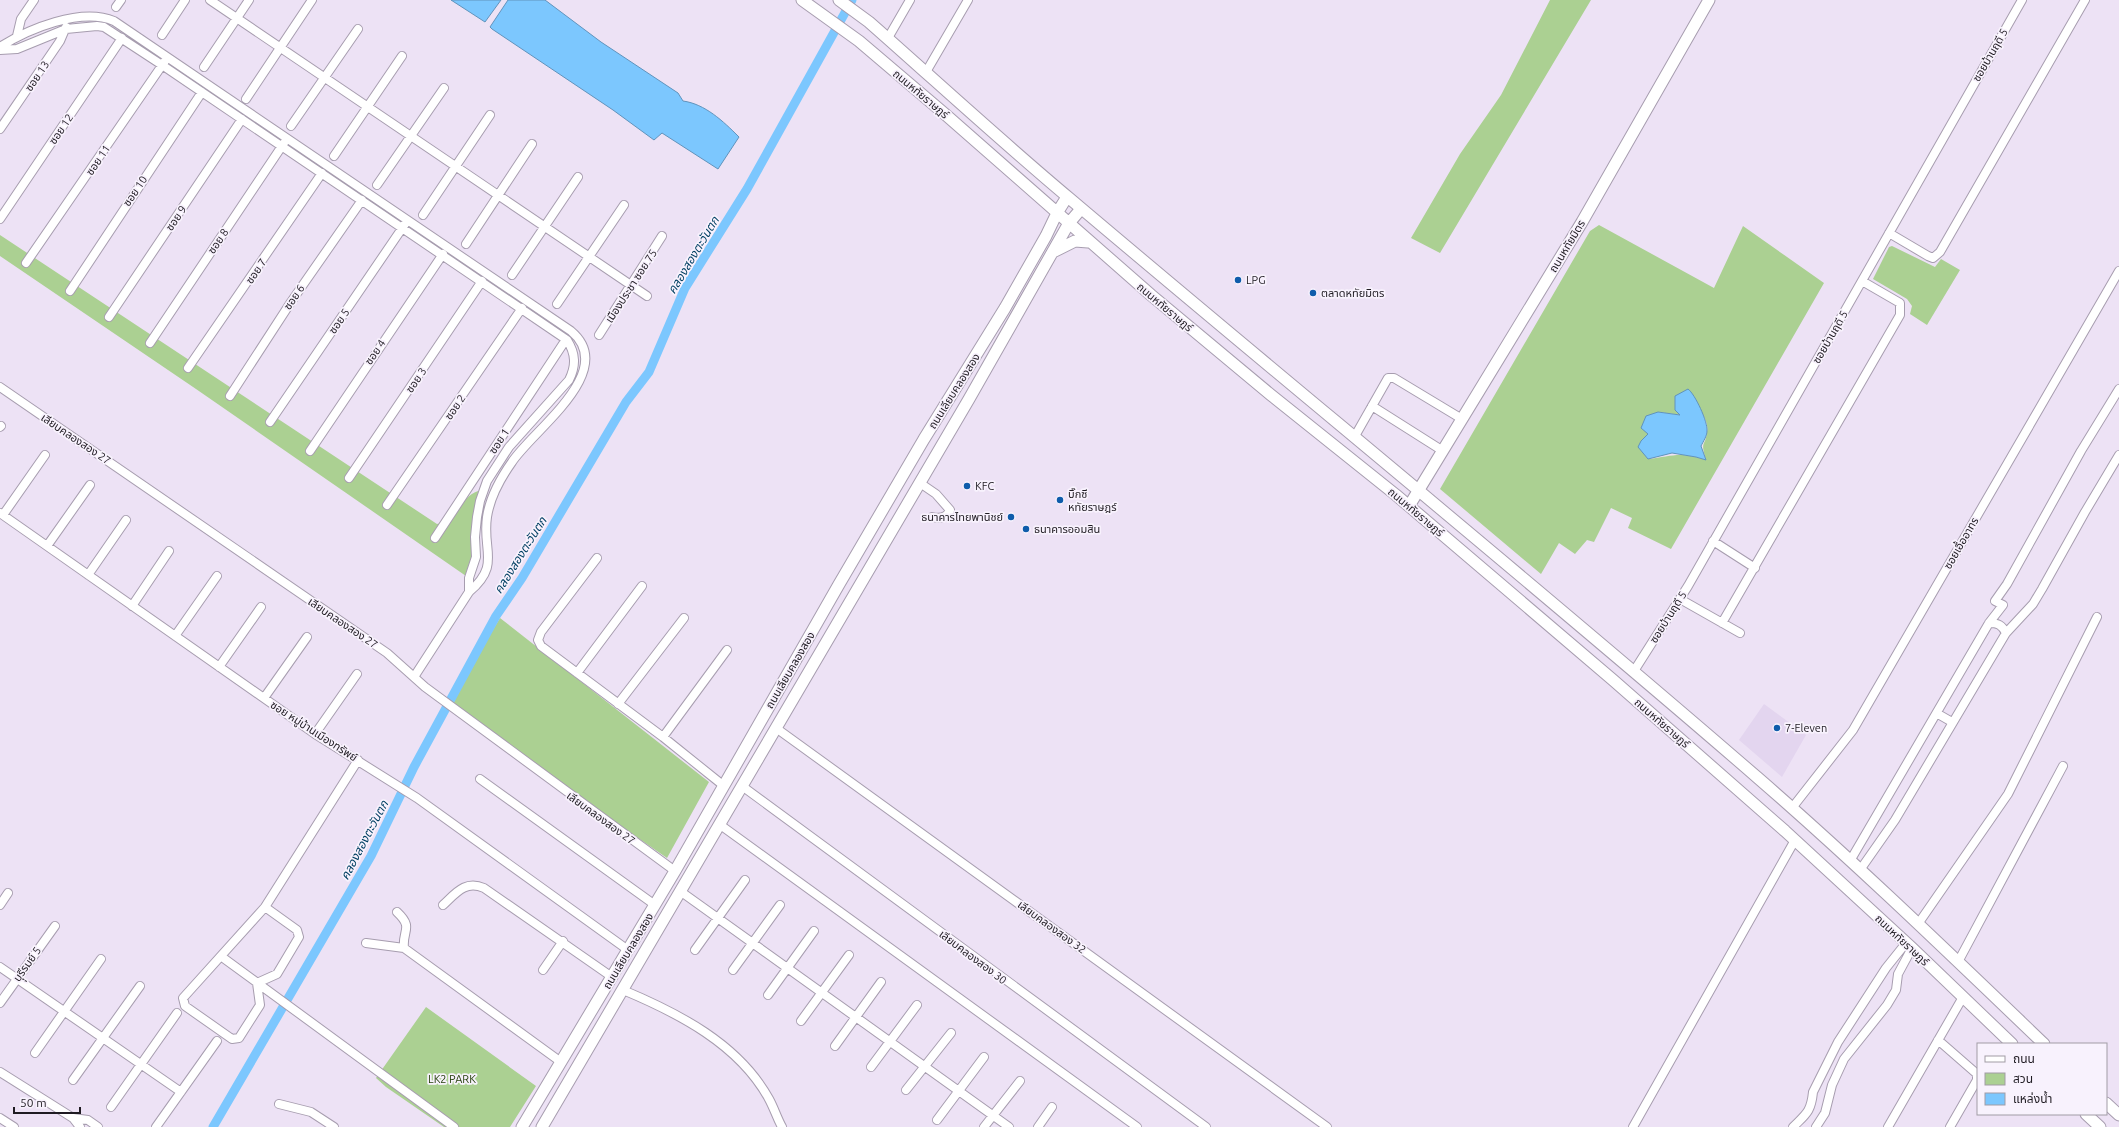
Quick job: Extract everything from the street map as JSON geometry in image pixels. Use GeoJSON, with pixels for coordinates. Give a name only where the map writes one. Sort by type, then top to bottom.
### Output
{"type":"FeatureCollection","features":[{"type":"Feature","properties":{"kind":"main road","name":"ถนนหทัยราษฎร์"},"geometry":{"type":"LineString","coordinates":[[802,0],[859,41],[1069,223],[1088,242],[1271,395],[1409,506],[1613,680],[1795,840],[1909,945],[2011,1043]]}},
{"type":"Feature","properties":{"kind":"main road","name":"ถนนหทัยราษฎร์"},"geometry":{"type":"LineString","coordinates":[[839,0],[888,38],[1081,209],[1306,397],[1420,489],[1634,671],[1792,808],[1918,924],[2043,1043]]}},
{"type":"Feature","properties":{"kind":"main road","name":"ถนนหทัยมิตร"},"geometry":{"type":"LineString","coordinates":[[1409,506],[1582,222],[1709,0]]}},
{"type":"Feature","properties":{"kind":"main road","name":"ถนนเลียบคลองสอง"},"geometry":{"type":"LineString","coordinates":[[522,1127],[656,905],[838,586],[924,439],[1005,308],[1067,197]]}},
{"type":"Feature","properties":{"kind":"main road"},"geometry":{"type":"LineString","coordinates":[[1045,202],[1048,221],[1046,236]]}},
{"type":"Feature","properties":{"kind":"main road","name":"ถนนเลียบคลองสอง"},"geometry":{"type":"LineString","coordinates":[[542,1127],[855,595],[1069,223],[1081,209]]}},
{"type":"Feature","properties":{"kind":"main road"},"geometry":{"type":"LineString","coordinates":[[1054,251],[1075,241],[1088,242]]}},
{"type":"Feature","properties":{"kind":"main road"},"geometry":{"type":"LineString","coordinates":[[838,586],[855,595]]}},
{"type":"Feature","properties":{"kind":"main road"},"geometry":{"type":"LineString","coordinates":[[2107,1104],[2119,1116]]}},
{"type":"Feature","properties":{"kind":"main road"},"geometry":{"type":"LineString","coordinates":[[2087,1115],[2100,1127]]}},
{"type":"Feature","properties":{"kind":"street"},"geometry":{"type":"LineString","coordinates":[[17,36],[21,19],[34,0]]}},
{"type":"Feature","properties":{"kind":"street"},"geometry":{"type":"LineString","coordinates":[[116,7],[121,0]]}},
{"type":"Feature","properties":{"kind":"street"},"geometry":{"type":"LineString","coordinates":[[162,35],[185,0]]}},
{"type":"Feature","properties":{"kind":"street"},"geometry":{"type":"LineString","coordinates":[[210,0],[282,47],[647,296]]}},
{"type":"Feature","properties":{"kind":"street"},"geometry":{"type":"LineString","coordinates":[[204,67],[250,0]]}},
{"type":"Feature","properties":{"kind":"street"},"geometry":{"type":"LineString","coordinates":[[246,99],[312,0]]}},
{"type":"Feature","properties":{"kind":"street"},"geometry":{"type":"LineString","coordinates":[[888,38],[910,0]]}},
{"type":"Feature","properties":{"kind":"street"},"geometry":{"type":"LineString","coordinates":[[926,72],[968,0]]}},
{"type":"Feature","properties":{"kind":"street","name":"ซอยบ้านฤดี 5"},"geometry":{"type":"LineString","coordinates":[[1634,671],[1680,599],[2022,0]]}},
{"type":"Feature","properties":{"kind":"street"},"geometry":{"type":"LineString","coordinates":[[1889,233],[1933,258],[1940,252],[2085,0]]}},
{"type":"Feature","properties":{"kind":"street"},"geometry":{"type":"LineString","coordinates":[[0,49],[17,36],[65,20],[93,16],[106,18],[168,57],[571,331],[578,338],[584,356],[585,366],[583,376],[563,405],[523,448],[500,480],[492,497],[487,518],[488,565],[481,582],[469,592],[414,677]]}},
{"type":"Feature","properties":{"kind":"street"},"geometry":{"type":"LineString","coordinates":[[65,20],[66,29]]}},
{"type":"Feature","properties":{"kind":"street"},"geometry":{"type":"LineString","coordinates":[[0,49],[17,50],[66,29],[97,26],[104,27],[402,228],[443,254],[567,340],[574,353],[575,366],[569,380],[509,446],[487,481],[480,500],[477,517],[475,537],[476,557],[469,578],[469,592]]}},
{"type":"Feature","properties":{"kind":"street","name":"ซอย 13"},"geometry":{"type":"LineString","coordinates":[[0,129],[60,41],[66,29]]}},
{"type":"Feature","properties":{"kind":"street"},"geometry":{"type":"LineString","coordinates":[[291,126],[358,29]]}},
{"type":"Feature","properties":{"kind":"street","name":"ซอย 12"},"geometry":{"type":"LineString","coordinates":[[0,219],[122,38]]}},
{"type":"Feature","properties":{"kind":"street"},"geometry":{"type":"LineString","coordinates":[[334,156],[402,56]]}},
{"type":"Feature","properties":{"kind":"street","name":"ซอย 11"},"geometry":{"type":"LineString","coordinates":[[26,263],[168,57]]}},
{"type":"Feature","properties":{"kind":"street"},"geometry":{"type":"LineString","coordinates":[[378,185],[444,88]]}},
{"type":"Feature","properties":{"kind":"street","name":"ซอย 10"},"geometry":{"type":"LineString","coordinates":[[70,291],[202,92]]}},
{"type":"Feature","properties":{"kind":"street"},"geometry":{"type":"LineString","coordinates":[[423,215],[490,115]]}},
{"type":"Feature","properties":{"kind":"street","name":"ซอย 9"},"geometry":{"type":"LineString","coordinates":[[110,317],[242,120]]}},
{"type":"Feature","properties":{"kind":"street","name":"ซอย 8"},"geometry":{"type":"LineString","coordinates":[[150,343],[287,139]]}},
{"type":"Feature","properties":{"kind":"street"},"geometry":{"type":"LineString","coordinates":[[466,244],[532,144]]}},
{"type":"Feature","properties":{"kind":"street","name":"ซอย 7"},"geometry":{"type":"LineString","coordinates":[[188,368],[322,173]]}},
{"type":"Feature","properties":{"kind":"street"},"geometry":{"type":"LineString","coordinates":[[512,275],[578,177]]}},
{"type":"Feature","properties":{"kind":"street","name":"ซอย 6"},"geometry":{"type":"LineString","coordinates":[[230,396],[291,302],[362,200]]}},
{"type":"Feature","properties":{"kind":"street"},"geometry":{"type":"LineString","coordinates":[[557,304],[624,205]]}},
{"type":"Feature","properties":{"kind":"street","name":"ซอย 5"},"geometry":{"type":"LineString","coordinates":[[270,422],[408,220]]}},
{"type":"Feature","properties":{"kind":"street","name":"เมืองประชา ซอย 75"},"geometry":{"type":"LineString","coordinates":[[599,335],[632,286],[662,236]]}},
{"type":"Feature","properties":{"kind":"street","name":"ซอย 4"},"geometry":{"type":"LineString","coordinates":[[310,451],[443,254]]}},
{"type":"Feature","properties":{"kind":"street","name":"ซอยเอื้ออาทร"},"geometry":{"type":"LineString","coordinates":[[1792,808],[1853,730],[2119,271]]}},
{"type":"Feature","properties":{"kind":"street","name":"ซอย 3"},"geometry":{"type":"LineString","coordinates":[[349,478],[482,281]]}},
{"type":"Feature","properties":{"kind":"street"},"geometry":{"type":"LineString","coordinates":[[1722,623],[1900,315],[1900,303],[1862,281]]}},
{"type":"Feature","properties":{"kind":"street","name":"ซอย 2"},"geometry":{"type":"LineString","coordinates":[[387,505],[522,308]]}},
{"type":"Feature","properties":{"kind":"street","name":"ซอย 1"},"geometry":{"type":"LineString","coordinates":[[435,538],[563,344]]}},
{"type":"Feature","properties":{"kind":"street"},"geometry":{"type":"LineString","coordinates":[[1355,436],[1388,378],[1394,378],[1462,419]]}},
{"type":"Feature","properties":{"kind":"street","name":"เลียบคลองสอง 27"},"geometry":{"type":"LineString","coordinates":[[0,387],[387,653],[414,677],[480,728],[675,871]]}},
{"type":"Feature","properties":{"kind":"street"},"geometry":{"type":"LineString","coordinates":[[1850,861],[1938,714],[1989,623],[2003,605],[1995,601],[2007,584],[2080,450],[2119,389]]}},
{"type":"Feature","properties":{"kind":"street"},"geometry":{"type":"LineString","coordinates":[[1372,406],[1443,451]]}},
{"type":"Feature","properties":{"kind":"street"},"geometry":{"type":"LineString","coordinates":[[499,440],[509,446]]}},
{"type":"Feature","properties":{"kind":"street"},"geometry":{"type":"LineString","coordinates":[[516,440],[523,448]]}},
{"type":"Feature","properties":{"kind":"street"},"geometry":{"type":"LineString","coordinates":[[1,514],[45,455]]}},
{"type":"Feature","properties":{"kind":"street"},"geometry":{"type":"LineString","coordinates":[[1860,870],[1895,820],[2006,633],[2032,604],[2042,589],[2084,512],[2119,455]]}},
{"type":"Feature","properties":{"kind":"street"},"geometry":{"type":"LineString","coordinates":[[920,483],[936,494],[950,510],[940,519],[932,517]]}},
{"type":"Feature","properties":{"kind":"street"},"geometry":{"type":"LineString","coordinates":[[47,546],[90,485]]}},
{"type":"Feature","properties":{"kind":"street","name":"ซอย หมู่บ้านเมืองทรัพย์"},"geometry":{"type":"LineString","coordinates":[[1,514],[315,734],[416,798],[628,950]]}},
{"type":"Feature","properties":{"kind":"street"},"geometry":{"type":"LineString","coordinates":[[477,517],[487,518]]}},
{"type":"Feature","properties":{"kind":"street"},"geometry":{"type":"LineString","coordinates":[[88,575],[126,520]]}},
{"type":"Feature","properties":{"kind":"street"},"geometry":{"type":"LineString","coordinates":[[1713,541],[1755,568]]}},
{"type":"Feature","properties":{"kind":"street"},"geometry":{"type":"LineString","coordinates":[[132,606],[169,551]]}},
{"type":"Feature","properties":{"kind":"street"},"geometry":{"type":"LineString","coordinates":[[597,558],[541,632],[538,640],[542,646],[663,737],[724,786]]}},
{"type":"Feature","properties":{"kind":"street"},"geometry":{"type":"LineString","coordinates":[[175,636],[217,576]]}},
{"type":"Feature","properties":{"kind":"street"},"geometry":{"type":"LineString","coordinates":[[577,673],[642,586]]}},
{"type":"Feature","properties":{"kind":"street"},"geometry":{"type":"LineString","coordinates":[[1680,599],[1740,633]]}},
{"type":"Feature","properties":{"kind":"street"},"geometry":{"type":"LineString","coordinates":[[219,667],[261,607]]}},
{"type":"Feature","properties":{"kind":"street"},"geometry":{"type":"LineString","coordinates":[[1918,924],[2008,794],[2097,617]]}},
{"type":"Feature","properties":{"kind":"street"},"geometry":{"type":"LineString","coordinates":[[618,704],[684,618]]}},
{"type":"Feature","properties":{"kind":"street"},"geometry":{"type":"LineString","coordinates":[[1989,623],[1996,623],[2002,626],[2006,633]]}},
{"type":"Feature","properties":{"kind":"street"},"geometry":{"type":"LineString","coordinates":[[264,698],[307,637]]}},
{"type":"Feature","properties":{"kind":"street"},"geometry":{"type":"LineString","coordinates":[[663,737],[727,650]]}},
{"type":"Feature","properties":{"kind":"street"},"geometry":{"type":"LineString","coordinates":[[315,734],[357,674]]}},
{"type":"Feature","properties":{"kind":"street"},"geometry":{"type":"LineString","coordinates":[[1938,714],[1952,722]]}},
{"type":"Feature","properties":{"kind":"street","name":"เลียบคลองสอง 32"},"geometry":{"type":"LineString","coordinates":[[776,728],[1327,1127]]}},
{"type":"Feature","properties":{"kind":"street"},"geometry":{"type":"LineString","coordinates":[[259,985],[260,1005],[248,1027],[236,1040],[229,1037],[185,1006],[183,998],[222,956],[264,907],[358,760]]}},
{"type":"Feature","properties":{"kind":"street"},"geometry":{"type":"LineString","coordinates":[[1958,962],[2063,766]]}},
{"type":"Feature","properties":{"kind":"street"},"geometry":{"type":"LineString","coordinates":[[480,779],[656,905]]}},
{"type":"Feature","properties":{"kind":"street","name":"เลียบคลองสอง 30"},"geometry":{"type":"LineString","coordinates":[[742,786],[1206,1127]]}},
{"type":"Feature","properties":{"kind":"street"},"geometry":{"type":"LineString","coordinates":[[720,824],[1137,1127]]}},
{"type":"Feature","properties":{"kind":"street"},"geometry":{"type":"LineString","coordinates":[[1633,1127],[1795,840]]}},
{"type":"Feature","properties":{"kind":"street"},"geometry":{"type":"LineString","coordinates":[[695,950],[717,917],[745,880]]}},
{"type":"Feature","properties":{"kind":"street"},"geometry":{"type":"LineString","coordinates":[[443,905],[460,888],[475,884],[484,888],[563,941],[612,977]]}},
{"type":"Feature","properties":{"kind":"street"},"geometry":{"type":"LineString","coordinates":[[680,891],[890,1040],[1009,1127]]}},
{"type":"Feature","properties":{"kind":"street"},"geometry":{"type":"LineString","coordinates":[[0,905],[8,893]]}},
{"type":"Feature","properties":{"kind":"street"},"geometry":{"type":"LineString","coordinates":[[734,970],[752,942],[780,905]]}},
{"type":"Feature","properties":{"kind":"street"},"geometry":{"type":"LineString","coordinates":[[259,985],[277,974],[299,937],[297,930],[264,907]]}},
{"type":"Feature","properties":{"kind":"street"},"geometry":{"type":"LineString","coordinates":[[396,912],[406,923],[408,929],[404,948]]}},
{"type":"Feature","properties":{"kind":"street","name":"บุุรีรมย์ 5"},"geometry":{"type":"LineString","coordinates":[[0,1003],[55,926]]}},
{"type":"Feature","properties":{"kind":"street"},"geometry":{"type":"LineString","coordinates":[[768,995],[814,931]]}},
{"type":"Feature","properties":{"kind":"street"},"geometry":{"type":"LineString","coordinates":[[543,970],[563,941]]}},
{"type":"Feature","properties":{"kind":"street"},"geometry":{"type":"LineString","coordinates":[[366,942],[404,948],[561,1062]]}},
{"type":"Feature","properties":{"kind":"street"},"geometry":{"type":"LineString","coordinates":[[1793,1127],[1805,1117],[1812,1100],[1813,1092],[1838,1042],[1886,968],[1909,945]]}},
{"type":"Feature","properties":{"kind":"street"},"geometry":{"type":"LineString","coordinates":[[1816,1127],[1825,1113],[1832,1085],[1844,1059],[1887,1005],[1896,990],[1898,974],[1909,945]]}},
{"type":"Feature","properties":{"kind":"street"},"geometry":{"type":"LineString","coordinates":[[222,956],[259,985],[454,1127]]}},
{"type":"Feature","properties":{"kind":"street"},"geometry":{"type":"LineString","coordinates":[[801,1021],[849,956]]}},
{"type":"Feature","properties":{"kind":"street"},"geometry":{"type":"LineString","coordinates":[[34,1053],[101,959]]}},
{"type":"Feature","properties":{"kind":"street"},"geometry":{"type":"LineString","coordinates":[[0,967],[181,1092]]}},
{"type":"Feature","properties":{"kind":"street"},"geometry":{"type":"LineString","coordinates":[[1886,968],[1898,974]]}},
{"type":"Feature","properties":{"kind":"street"},"geometry":{"type":"LineString","coordinates":[[835,1046],[881,982]]}},
{"type":"Feature","properties":{"kind":"street"},"geometry":{"type":"LineString","coordinates":[[73,1080],[140,986]]}},
{"type":"Feature","properties":{"kind":"street"},"geometry":{"type":"LineString","coordinates":[[623,990],[661,1006],[716,1039],[752,1075],[769,1099],[782,1127]]}},
{"type":"Feature","properties":{"kind":"street"},"geometry":{"type":"LineString","coordinates":[[1888,1127],[1963,997]]}},
{"type":"Feature","properties":{"kind":"street"},"geometry":{"type":"LineString","coordinates":[[871,1067],[917,1005]]}},
{"type":"Feature","properties":{"kind":"street"},"geometry":{"type":"LineString","coordinates":[[111,1107],[177,1012]]}},
{"type":"Feature","properties":{"kind":"street"},"geometry":{"type":"LineString","coordinates":[[906,1090],[951,1033]]}},
{"type":"Feature","properties":{"kind":"street"},"geometry":{"type":"LineString","coordinates":[[1938,1040],[1977,1074],[1977,1080],[1950,1127]]}},
{"type":"Feature","properties":{"kind":"street"},"geometry":{"type":"LineString","coordinates":[[156,1127],[217,1041]]}},
{"type":"Feature","properties":{"kind":"street"},"geometry":{"type":"LineString","coordinates":[[937,1120],[984,1057]]}},
{"type":"Feature","properties":{"kind":"street"},"geometry":{"type":"LineString","coordinates":[[0,1072],[73,1118],[80,1127]]}},
{"type":"Feature","properties":{"kind":"street"},"geometry":{"type":"LineString","coordinates":[[1819,1079],[1832,1085]]}},
{"type":"Feature","properties":{"kind":"street"},"geometry":{"type":"LineString","coordinates":[[984,1127],[1020,1081]]}},
{"type":"Feature","properties":{"kind":"street"},"geometry":{"type":"LineString","coordinates":[[279,1104],[311,1112],[334,1127]]}},
{"type":"Feature","properties":{"kind":"street"},"geometry":{"type":"LineString","coordinates":[[1038,1127],[1052,1107]]}},
{"type":"Feature","properties":{"kind":"street"},"geometry":{"type":"LineString","coordinates":[[0,1118],[14,1127]]}},
{"type":"Feature","properties":{"kind":"street"},"geometry":{"type":"LineString","coordinates":[[73,1118],[88,1120],[98,1127]]}},
{"type":"Feature","properties":{"kind":"shaded area"},"geometry":{"type":"Polygon","coordinates":[[[1764,704],[1806,735],[1782,777],[1739,740],[1764,704]]]}},
{"type":"Feature","properties":{"kind":"green space"},"geometry":{"type":"Polygon","coordinates":[[[1550,0],[1591,0],[1440,253],[1411,238],[1460,154],[1501,95],[1550,0]]]}},
{"type":"Feature","properties":{"kind":"green space"},"geometry":{"type":"Polygon","coordinates":[[[1599,225],[1714,288],[1743,226],[1824,283],[1671,549],[1628,528],[1632,518],[1611,508],[1594,542],[1587,540],[1575,554],[1559,543],[1541,574],[1440,489],[1590,231],[1599,225]],[[1699,407],[1681,415],[1658,412],[1648,434],[1641,441],[1648,459],[1683,455],[1706,460],[1703,447],[1707,426],[1699,407]]]}},
{"type":"Feature","properties":{"kind":"green space"},"geometry":{"type":"Polygon","coordinates":[[[0,235],[437,524],[443,522],[454,514],[467,498],[478,491],[474,558],[466,576],[196,389],[0,256],[0,235]]]}},
{"type":"Feature","properties":{"kind":"green space"},"geometry":{"type":"Polygon","coordinates":[[[1892,246],[1935,267],[1941,259],[1960,270],[1927,325],[1910,314],[1912,306],[1907,299],[1873,279],[1889,247],[1892,246]]]}},
{"type":"Feature","properties":{"kind":"green space"},"geometry":{"type":"Polygon","coordinates":[[[500,618],[709,782],[667,858],[447,706],[500,618]]]}},
{"type":"Feature","properties":{"kind":"green space","name":"LK2 PARK"},"geometry":{"type":"Polygon","coordinates":[[[426,1007],[536,1086],[510,1127],[444,1127],[386,1087],[376,1078],[426,1007]]]}},
{"type":"Feature","properties":{"kind":"water"},"geometry":{"type":"Polygon","coordinates":[[[451,0],[501,0],[485,22],[451,0]]]}},
{"type":"Feature","properties":{"kind":"water"},"geometry":{"type":"Polygon","coordinates":[[[508,0],[545,0],[601,42],[678,93],[683,101],[706,109],[720,119],[739,137],[718,169],[662,133],[654,140],[613,110],[492,29],[490,27],[508,0]]]}},
{"type":"Feature","properties":{"kind":"water"},"geometry":{"type":"Polygon","coordinates":[[[1688,389],[1697,402],[1707,427],[1707,433],[1701,446],[1706,460],[1672,453],[1648,459],[1638,447],[1641,441],[1648,434],[1641,428],[1646,416],[1658,412],[1680,415],[1675,410],[1675,396],[1688,389]]]}},
{"type":"Feature","properties":{"kind":"waterway","name":"คลองสองตะวันตก"},"geometry":{"type":"LineString","coordinates":[[213,1127],[371,856],[414,767],[496,616],[522,578],[626,402],[649,372],[685,288],[747,189],[852,0]]}},
{"type":"Feature","properties":{"kind":"place","name":"LPG"},"geometry":{"type":"Point","coordinates":[1238,280]}},
{"type":"Feature","properties":{"kind":"place","name":"ตลาดหทัยมิตร"},"geometry":{"type":"Point","coordinates":[1313,293]}},
{"type":"Feature","properties":{"kind":"place","name":"KFC"},"geometry":{"type":"Point","coordinates":[967,486]}},
{"type":"Feature","properties":{"kind":"place","name":"บิ๊กซี หทัยราษฎร์"},"geometry":{"type":"Point","coordinates":[1060,500]}},
{"type":"Feature","properties":{"kind":"place","name":"ธนาคารไทยพานิชย์"},"geometry":{"type":"Point","coordinates":[1011,517]}},
{"type":"Feature","properties":{"kind":"place","name":"ธนาคารออมสิน"},"geometry":{"type":"Point","coordinates":[1026,529]}},
{"type":"Feature","properties":{"kind":"place","name":"7-Eleven"},"geometry":{"type":"Point","coordinates":[1777,728]}}]}
